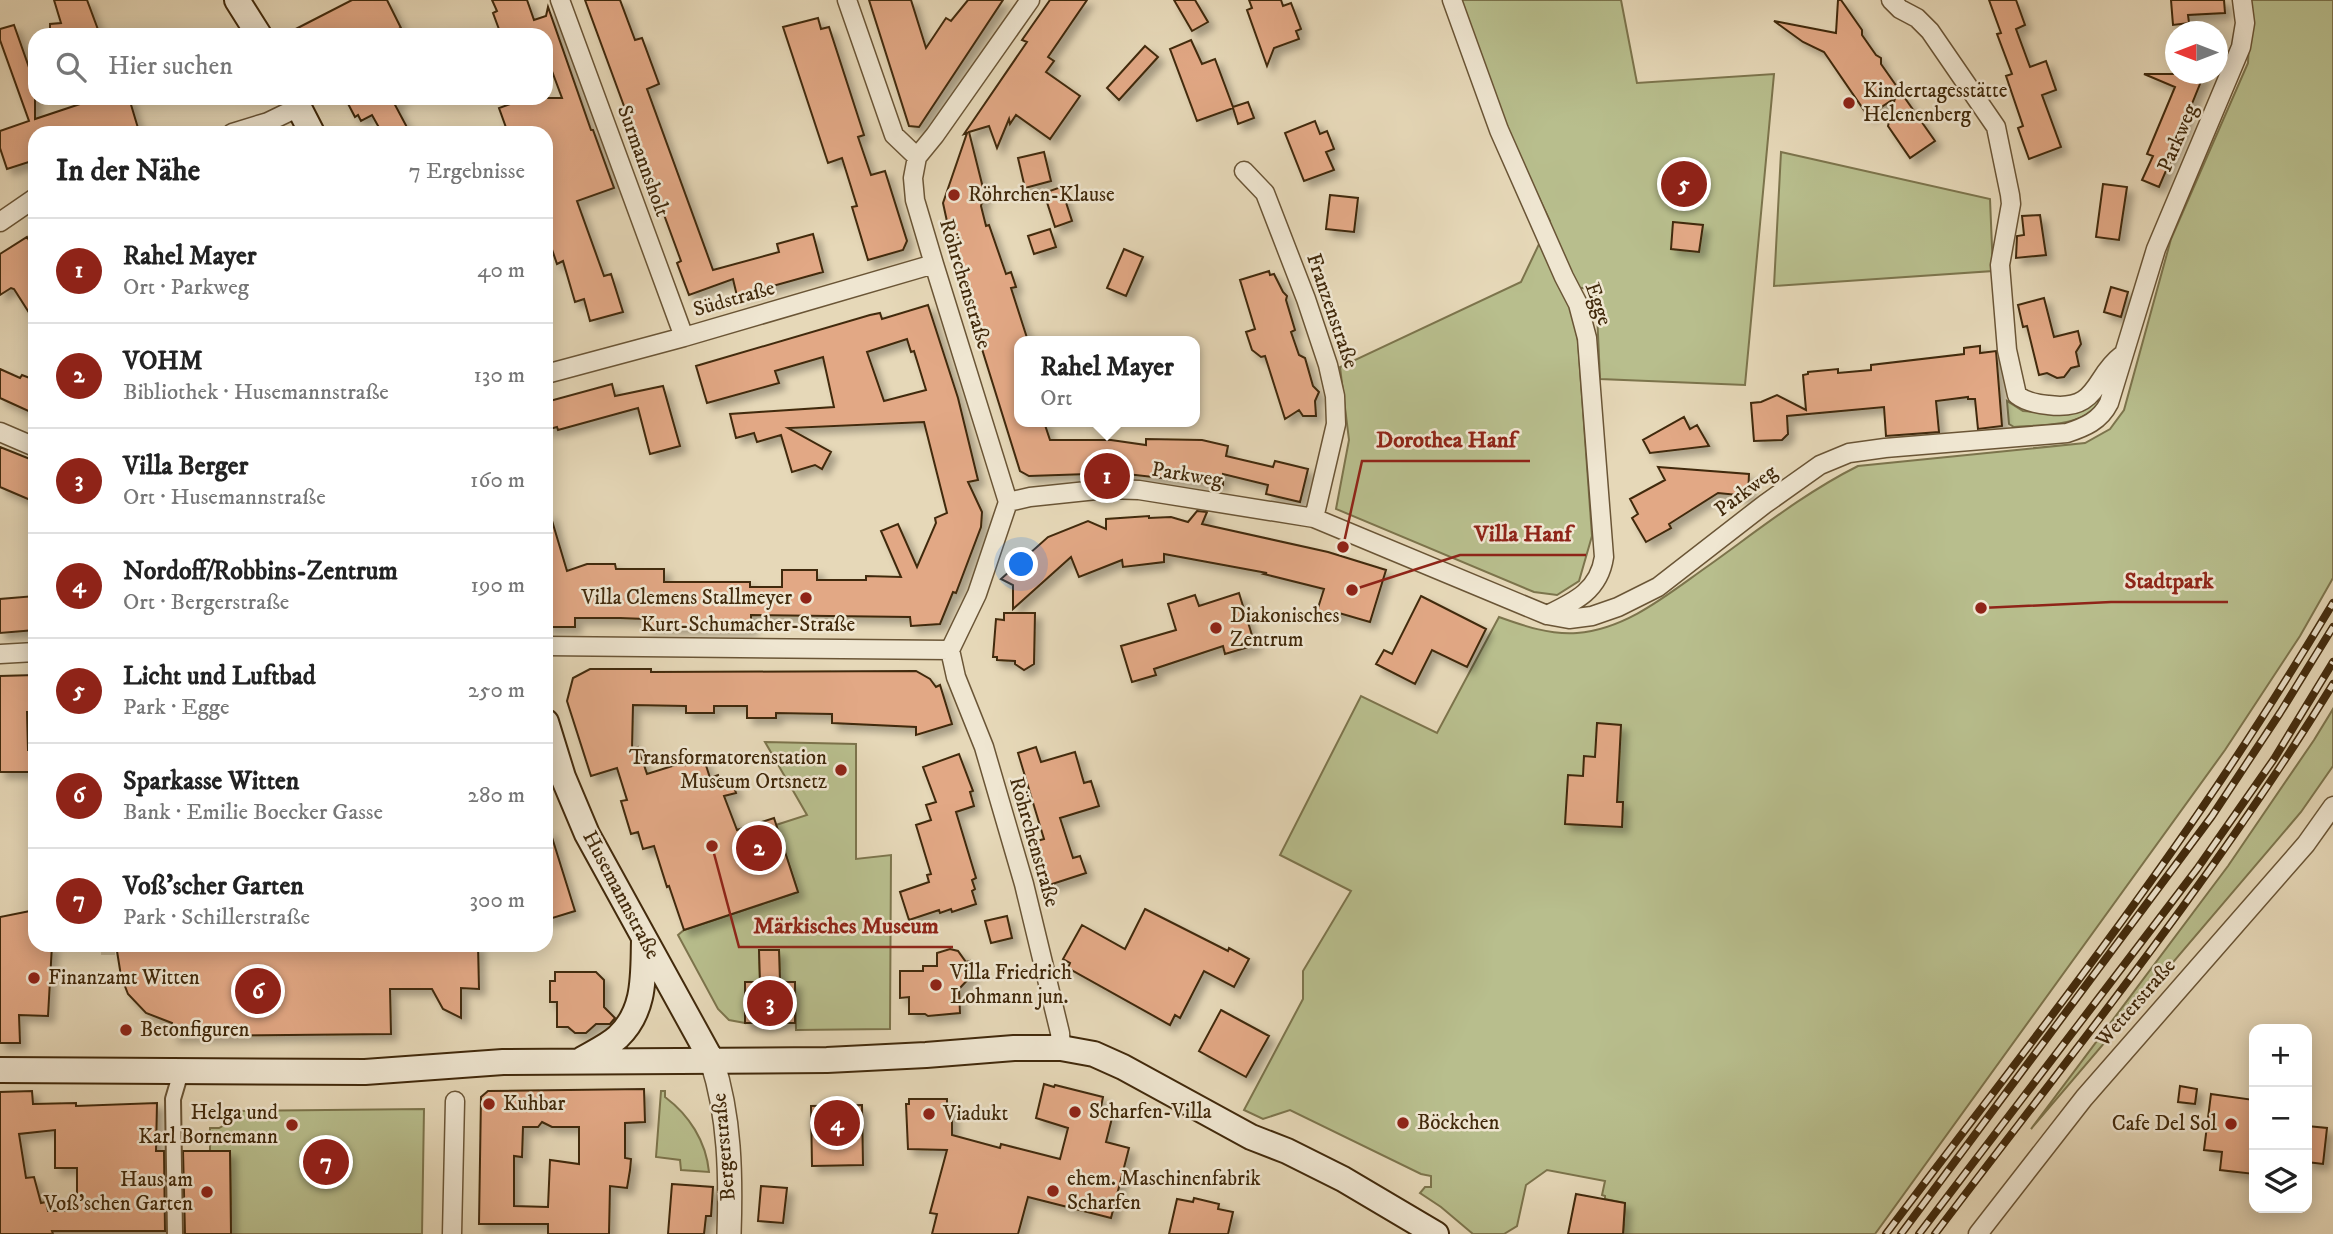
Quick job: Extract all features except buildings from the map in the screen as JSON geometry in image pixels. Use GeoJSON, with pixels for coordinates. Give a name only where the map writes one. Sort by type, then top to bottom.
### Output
{"type":"FeatureCollection","features":[{"type":"Feature","properties":{"kind":"main road"},"geometry":{"type":"LineString","coordinates":[[237,0],[255,28]]}},
{"type":"Feature","properties":{"kind":"main road"},"geometry":{"type":"LineString","coordinates":[[297,105],[308,126]]}},
{"type":"Feature","properties":{"kind":"main road","name":"Husemannstraße"},"geometry":{"type":"LineString","coordinates":[[553,745],[583,827],[712,1061]]}},
{"type":"Feature","properties":{"kind":"main road"},"geometry":{"type":"LineString","coordinates":[[581,1061],[617,1037],[636,1014],[642,992],[644,940]]}},
{"type":"Feature","properties":{"kind":"main road"},"geometry":{"type":"LineString","coordinates":[[0,1070],[365,1072],[457,1065],[581,1061],[827,1060],[1014,1048],[1061,1048],[1094,1055],[1123,1067],[1251,1138],[1287,1150],[1396,1209],[1436,1234]]}},
{"type":"Feature","properties":{"kind":"street","name":"Surmannsholt"},"geometry":{"type":"LineString","coordinates":[[561,0],[684,337]]}},
{"type":"Feature","properties":{"kind":"street"},"geometry":{"type":"LineString","coordinates":[[847,0],[894,135],[917,157],[1030,0]]}},
{"type":"Feature","properties":{"kind":"street","name":"Egge"},"geometry":{"type":"LineString","coordinates":[[1452,0],[1499,130],[1578,304],[1587,338],[1604,557],[1597,580],[1586,594],[1546,615]]}},
{"type":"Feature","properties":{"kind":"street"},"geometry":{"type":"LineString","coordinates":[[1891,0],[1930,31],[1996,127],[2011,204],[2000,265],[2007,350],[2017,395],[2028,402],[2052,406],[2074,404],[2097,388],[2114,363],[2124,354]]}},
{"type":"Feature","properties":{"kind":"street"},"geometry":{"type":"LineString","coordinates":[[1910,0],[1917,18]]}},
{"type":"Feature","properties":{"kind":"street","name":"Parkweg"},"geometry":{"type":"LineString","coordinates":[[1008,502],[1106,489],[1139,490],[1314,519],[1546,615],[1569,619],[1592,616],[1618,607],[1658,587],[1820,465],[1849,453],[2067,433],[2086,427],[2098,418],[2109,403],[2156,249],[2241,47],[2245,23],[2242,0]]}},
{"type":"Feature","properties":{"kind":"street"},"geometry":{"type":"LineString","coordinates":[[255,126],[268,122],[293,105]]}},
{"type":"Feature","properties":{"kind":"street","name":"Röhrchenstraße"},"geometry":{"type":"LineString","coordinates":[[917,157],[913,178],[915,200],[1008,502]]}},
{"type":"Feature","properties":{"kind":"street","name":"Franzenstraße"},"geometry":{"type":"LineString","coordinates":[[1244,170],[1265,193],[1306,299],[1328,365],[1335,396],[1336,424],[1314,519]]}},
{"type":"Feature","properties":{"kind":"street"},"geometry":{"type":"LineString","coordinates":[[0,222],[28,203]]}},
{"type":"Feature","properties":{"kind":"street","name":"Südstraße"},"geometry":{"type":"LineString","coordinates":[[553,372],[934,264]]}},
{"type":"Feature","properties":{"kind":"street"},"geometry":{"type":"LineString","coordinates":[[0,432],[28,444]]}},
{"type":"Feature","properties":{"kind":"street"},"geometry":{"type":"LineString","coordinates":[[950,650],[978,594],[1008,502]]}},
{"type":"Feature","properties":{"kind":"street","name":"Kurt-Schumacher-Straße"},"geometry":{"type":"LineString","coordinates":[[553,646],[950,650]]}},
{"type":"Feature","properties":{"kind":"street","name":"Röhrchenstraße"},"geometry":{"type":"LineString","coordinates":[[950,650],[956,677],[984,747],[1024,884],[1060,1033],[1061,1048]]}},
{"type":"Feature","properties":{"kind":"street"},"geometry":{"type":"LineString","coordinates":[[0,654],[28,652]]}},
{"type":"Feature","properties":{"kind":"street","name":"Wetterstraße"},"geometry":{"type":"LineString","coordinates":[[1978,1234],[2084,1098],[2306,844],[2333,806]]}},
{"type":"Feature","properties":{"kind":"street","name":"Bergerstraße"},"geometry":{"type":"LineString","coordinates":[[712,1061],[720,1084],[726,1123],[730,1171],[729,1234]]}},
{"type":"Feature","properties":{"kind":"street"},"geometry":{"type":"LineString","coordinates":[[175,1234],[173,1100],[181,1072]]}},
{"type":"Feature","properties":{"kind":"street"},"geometry":{"type":"LineString","coordinates":[[452,1234],[455,1101]]}},
{"type":"Feature","properties":{"kind":"green space"},"geometry":{"type":"Polygon","coordinates":[[[1460,0],[1621,0],[1637,83],[1774,74],[1745,385],[1600,379],[1596,290],[1568,286],[1578,341],[1592,536],[1579,581],[1557,595],[1534,592],[1336,509],[1349,440],[1340,367],[1521,282],[1550,221],[1506,128],[1460,0]]]}},
{"type":"Feature","properties":{"kind":"green space"},"geometry":{"type":"Polygon","coordinates":[[[2251,0],[2333,0],[2333,578],[2300,636],[2225,750],[1875,1234],[1623,1234],[1625,1203],[1605,1199],[1602,1195],[1605,1181],[1547,1170],[1526,1185],[1517,1226],[1504,1234],[1473,1234],[1420,1193],[1425,1187],[1431,1187],[1431,1176],[1421,1174],[1290,1110],[1263,1119],[1244,1110],[1303,999],[1303,971],[1351,891],[1280,855],[1361,696],[1437,733],[1499,617],[1557,633],[1577,633],[1613,625],[1662,598],[1800,500],[1858,466],[2085,443],[2110,429],[2124,410],[2171,239],[2248,63],[2251,0]]]}},
{"type":"Feature","properties":{"kind":"green space"},"geometry":{"type":"Polygon","coordinates":[[[1781,152],[1990,199],[1993,271],[1774,286],[1781,152]]]}},
{"type":"Feature","properties":{"kind":"green space"},"geometry":{"type":"Polygon","coordinates":[[[2106,382],[2102,397],[2095,408],[2085,416],[2058,424],[2014,427],[2009,424],[2007,401],[2023,411],[2061,414],[2106,382]]]}},
{"type":"Feature","properties":{"kind":"green space"},"geometry":{"type":"Polygon","coordinates":[[[2333,709],[2333,766],[2301,812],[2031,1129],[2228,866],[2333,709]]]}},
{"type":"Feature","properties":{"kind":"green space"},"geometry":{"type":"Polygon","coordinates":[[[765,742],[856,744],[856,859],[891,855],[890,1029],[796,1030],[795,983],[780,982],[779,950],[759,950],[760,982],[745,983],[745,1023],[729,1020],[718,1009],[678,935],[684,930],[798,892],[776,825],[807,815],[765,742]]]}},
{"type":"Feature","properties":{"kind":"green space"},"geometry":{"type":"Polygon","coordinates":[[[661,1091],[665,1091],[665,1097],[682,1112],[695,1130],[704,1150],[709,1172],[681,1170],[680,1160],[656,1157],[661,1091]]]}},
{"type":"Feature","properties":{"kind":"green space"},"geometry":{"type":"Polygon","coordinates":[[[424,1109],[422,1234],[231,1234],[230,1151],[210,1151],[210,1128],[219,1128],[228,1123],[228,1111],[424,1109]]]}},
{"type":"Feature","properties":{"kind":"railway"},"geometry":{"type":"LineString","coordinates":[[1886,1234],[2086,970],[2164,862],[2253,732],[2333,603]]}},
{"type":"Feature","properties":{"kind":"railway"},"geometry":{"type":"LineString","coordinates":[[1901,1234],[2212,816],[2333,627]]}},
{"type":"Feature","properties":{"kind":"railway"},"geometry":{"type":"LineString","coordinates":[[1919,1234],[2197,869],[2274,759],[2333,662]]}},
{"type":"Feature","properties":{"kind":"railway"},"geometry":{"type":"LineString","coordinates":[[1935,1234],[2191,895],[2288,756],[2333,684]]}},
{"type":"Feature","properties":{"kind":"place","name":"Kindertagesstätte Helenenberg"},"geometry":{"type":"Point","coordinates":[1849,103]}},
{"type":"Feature","properties":{"kind":"place","name":"Licht und Luftbad"},"geometry":{"type":"Point","coordinates":[1684,184]}},
{"type":"Feature","properties":{"kind":"place","name":"Röhrchen-Klause"},"geometry":{"type":"Point","coordinates":[954,195]}},
{"type":"Feature","properties":{"kind":"place","name":"Rahel Mayer"},"geometry":{"type":"Point","coordinates":[1107,476]}},
{"type":"Feature","properties":{"kind":"place","name":"Dorothea Hanf"},"geometry":{"type":"Point","coordinates":[1343,547]}},
{"type":"Feature","properties":{"kind":"place","name":"Villa Hanf"},"geometry":{"type":"Point","coordinates":[1352,590]}},
{"type":"Feature","properties":{"kind":"place","name":"Villa Clemens Stallmeyer"},"geometry":{"type":"Point","coordinates":[806,598]}},
{"type":"Feature","properties":{"kind":"place","name":"Stadtpark"},"geometry":{"type":"Point","coordinates":[1981,608]}},
{"type":"Feature","properties":{"kind":"place","name":"Diakonisches Zentrum"},"geometry":{"type":"Point","coordinates":[1216,628]}},
{"type":"Feature","properties":{"kind":"place","name":"Transformatorenstation Museum Ortsnetz"},"geometry":{"type":"Point","coordinates":[841,770]}},
{"type":"Feature","properties":{"kind":"place","name":"Märkisches Museum"},"geometry":{"type":"Point","coordinates":[712,846]}},
{"type":"Feature","properties":{"kind":"place","name":"VOHM"},"geometry":{"type":"Point","coordinates":[759,848]}},
{"type":"Feature","properties":{"kind":"place","name":"Finanzamt Witten"},"geometry":{"type":"Point","coordinates":[34,978]}},
{"type":"Feature","properties":{"kind":"place","name":"Villa Friedrich Lohmann jun."},"geometry":{"type":"Point","coordinates":[936,985]}},
{"type":"Feature","properties":{"kind":"place","name":"Sparkasse Witten"},"geometry":{"type":"Point","coordinates":[258,991]}},
{"type":"Feature","properties":{"kind":"place","name":"Villa Berger"},"geometry":{"type":"Point","coordinates":[770,1003]}},
{"type":"Feature","properties":{"kind":"place","name":"Betonfiguren"},"geometry":{"type":"Point","coordinates":[126,1030]}},
{"type":"Feature","properties":{"kind":"place","name":"Kuhbar"},"geometry":{"type":"Point","coordinates":[489,1104]}},
{"type":"Feature","properties":{"kind":"place","name":"Scharfen-Villa"},"geometry":{"type":"Point","coordinates":[1075,1112]}},
{"type":"Feature","properties":{"kind":"place","name":"Viadukt"},"geometry":{"type":"Point","coordinates":[929,1114]}},
{"type":"Feature","properties":{"kind":"place","name":"Nordoff/Robbins-Zentrum"},"geometry":{"type":"Point","coordinates":[837,1123]}},
{"type":"Feature","properties":{"kind":"place","name":"Böckchen"},"geometry":{"type":"Point","coordinates":[1403,1123]}},
{"type":"Feature","properties":{"kind":"place","name":"Cafe Del Sol"},"geometry":{"type":"Point","coordinates":[2231,1124]}},
{"type":"Feature","properties":{"kind":"place","name":"Helga und Karl Bornemann"},"geometry":{"type":"Point","coordinates":[292,1125]}},
{"type":"Feature","properties":{"kind":"place","name":"Voß’scher Garten"},"geometry":{"type":"Point","coordinates":[326,1162]}},
{"type":"Feature","properties":{"kind":"place","name":"ehem. Maschinenfabrik Scharfen"},"geometry":{"type":"Point","coordinates":[1053,1191]}},
{"type":"Feature","properties":{"kind":"place","name":"Haus am Voß’schen Garten"},"geometry":{"type":"Point","coordinates":[207,1192]}}]}
